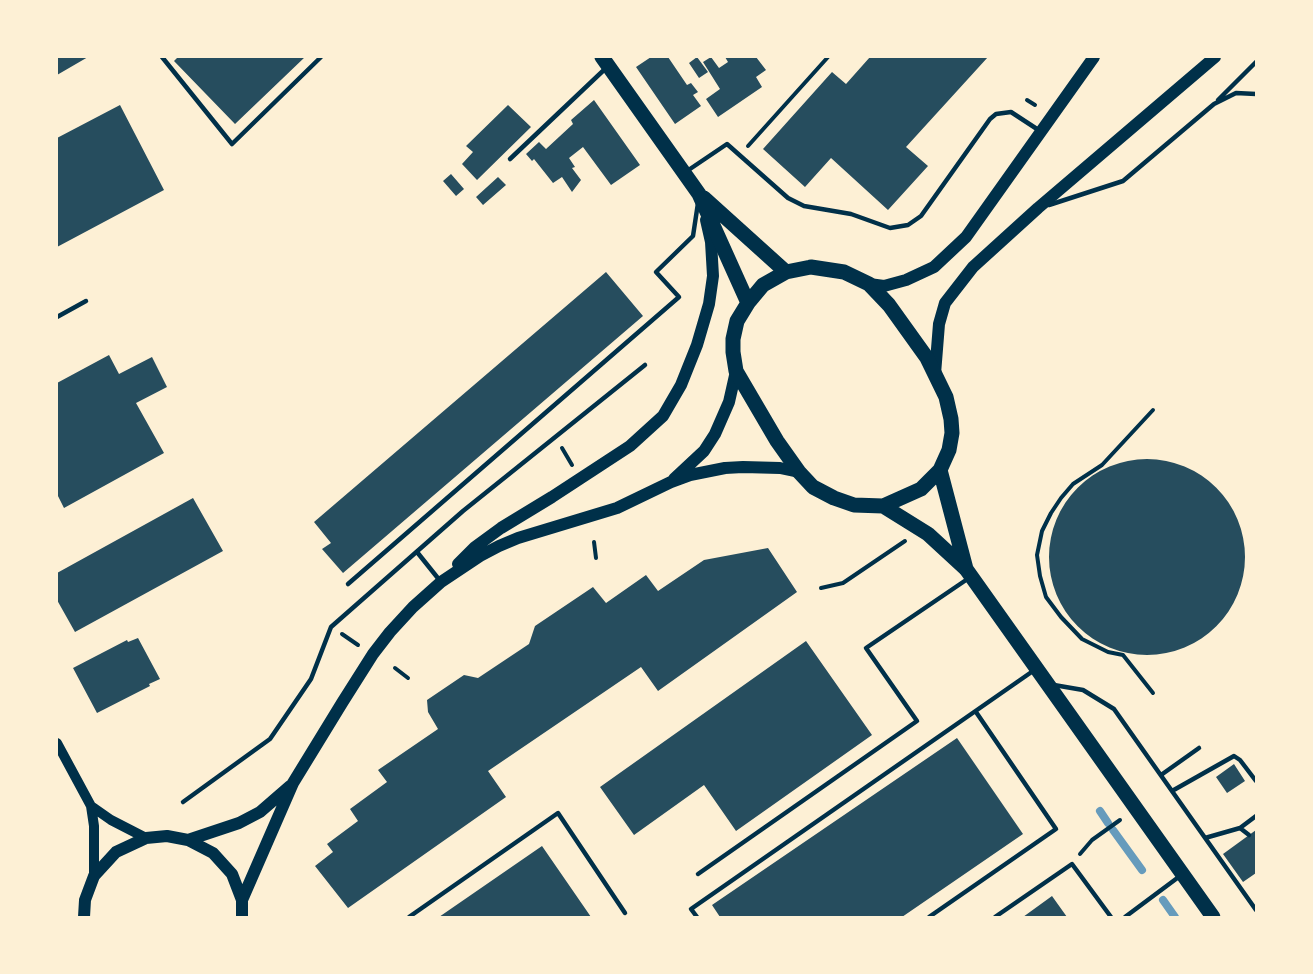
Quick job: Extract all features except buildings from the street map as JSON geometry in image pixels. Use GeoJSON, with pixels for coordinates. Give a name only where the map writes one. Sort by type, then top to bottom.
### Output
{"type":"FeatureCollection","features":[{"type":"Feature","properties":{"kind":"main road"},"geometry":{"type":"LineString","coordinates":[[869,284],[927,358],[946,397],[952,433],[949,450],[940,470],[921,489],[884,506],[854,505],[834,498],[813,487],[799,472],[760,415],[736,371],[733,339],[737,321],[763,285],[786,272],[811,267],[844,272],[869,284],[884,286],[906,280],[933,267],[966,237],[1094,57]]}},
{"type":"Feature","properties":{"kind":"main road"},"geometry":{"type":"LineString","coordinates":[[935,374],[939,324],[945,303],[973,267],[1038,208],[1215,57]]}},
{"type":"Feature","properties":{"kind":"main road"},"geometry":{"type":"LineString","coordinates":[[605,61],[699,194],[748,303]]}},
{"type":"Feature","properties":{"kind":"main road"},"geometry":{"type":"LineString","coordinates":[[699,194],[786,272]]}},
{"type":"Feature","properties":{"kind":"main road"},"geometry":{"type":"LineString","coordinates":[[242,900],[293,783],[373,654],[413,607],[475,547],[630,446],[663,416],[681,385],[697,345],[713,276],[711,242],[699,194]]}},
{"type":"Feature","properties":{"kind":"main road"},"geometry":{"type":"LineString","coordinates":[[671,482],[704,451],[715,434],[729,402],[736,371]]}},
{"type":"Feature","properties":{"kind":"main road"},"geometry":{"type":"LineString","coordinates":[[441,582],[499,546],[617,508],[690,475],[725,468],[763,467],[799,472]]}},
{"type":"Feature","properties":{"kind":"main road"},"geometry":{"type":"LineString","coordinates":[[940,470],[969,573]]}},
{"type":"Feature","properties":{"kind":"main road"},"geometry":{"type":"LineString","coordinates":[[884,506],[927,534],[969,573],[1213,917]]}},
{"type":"Feature","properties":{"kind":"main road"},"geometry":{"type":"LineString","coordinates":[[188,840],[222,830],[253,816],[293,783]]}},
{"type":"Feature","properties":{"kind":"main road"},"geometry":{"type":"LineString","coordinates":[[84,917],[85,900],[94,876],[116,852],[146,838],[167,836],[188,840],[213,853],[232,874],[242,900],[242,917]]}},
{"type":"Feature","properties":{"kind":"street"},"geometry":{"type":"LineString","coordinates":[[57,742],[91,806],[94,825],[94,876]]}},
{"type":"Feature","properties":{"kind":"street"},"geometry":{"type":"LineString","coordinates":[[91,806],[111,820],[146,838]]}},
{"type":"Feature","properties":{"kind":"lane"},"geometry":{"type":"LineString","coordinates":[[162,57],[232,144],[321,57]]}},
{"type":"Feature","properties":{"kind":"lane"},"geometry":{"type":"LineString","coordinates":[[510,159],[605,61]]}},
{"type":"Feature","properties":{"kind":"lane"},"geometry":{"type":"LineString","coordinates":[[1038,208],[1123,181],[1214,104],[1256,63]]}},
{"type":"Feature","properties":{"kind":"lane"},"geometry":{"type":"LineString","coordinates":[[1214,104],[1236,93],[1256,94]]}},
{"type":"Feature","properties":{"kind":"lane"},"geometry":{"type":"LineString","coordinates":[[685,172],[727,144],[788,198],[804,206],[851,214],[890,228],[908,225],[921,216],[990,118],[996,114],[1011,112],[1041,131]]}},
{"type":"Feature","properties":{"kind":"lane"},"geometry":{"type":"LineString","coordinates":[[348,584],[679,297],[656,272],[693,236],[699,194]]}},
{"type":"Feature","properties":{"kind":"lane"},"geometry":{"type":"LineString","coordinates":[[57,317],[86,301]]}},
{"type":"Feature","properties":{"kind":"lane"},"geometry":{"type":"LineString","coordinates":[[183,802],[270,739],[311,679],[332,627],[463,511],[645,365]]}},
{"type":"Feature","properties":{"kind":"lane"},"geometry":{"type":"LineString","coordinates":[[417,552],[441,582]]}},
{"type":"Feature","properties":{"kind":"lane"},"geometry":{"type":"LineString","coordinates":[[698,874],[917,721],[866,648],[969,573]]}},
{"type":"Feature","properties":{"kind":"lane"},"geometry":{"type":"LineString","coordinates":[[697,917],[691,909],[1037,668]]}},
{"type":"Feature","properties":{"kind":"lane"},"geometry":{"type":"LineString","coordinates":[[1048,684],[1083,690],[1114,710],[1256,910]]}},
{"type":"Feature","properties":{"kind":"lane"},"geometry":{"type":"LineString","coordinates":[[929,917],[1056,829],[976,712]]}},
{"type":"Feature","properties":{"kind":"lane"},"geometry":{"type":"LineString","coordinates":[[1161,775],[1199,748]]}},
{"type":"Feature","properties":{"kind":"lane"},"geometry":{"type":"LineString","coordinates":[[1172,791],[1234,756],[1240,760],[1256,781]]}},
{"type":"Feature","properties":{"kind":"lane"},"geometry":{"type":"LineString","coordinates":[[409,917],[558,813],[625,913]]}},
{"type":"Feature","properties":{"kind":"lane"},"geometry":{"type":"LineString","coordinates":[[1205,838],[1240,828],[1256,816]]}},
{"type":"Feature","properties":{"kind":"lane"},"geometry":{"type":"LineString","coordinates":[[1240,828],[1249,836]]}},
{"type":"Feature","properties":{"kind":"lane"},"geometry":{"type":"LineString","coordinates":[[995,917],[1072,864],[1111,917]]}},
{"type":"Feature","properties":{"kind":"lane"},"geometry":{"type":"LineString","coordinates":[[1125,917],[1183,874]]}},
{"type":"Feature","properties":{"kind":"path"},"geometry":{"type":"LineString","coordinates":[[739,156],[828,57]]}},
{"type":"Feature","properties":{"kind":"path"},"geometry":{"type":"LineString","coordinates":[[1027,100],[1035,105]]}},
{"type":"Feature","properties":{"kind":"path"},"geometry":{"type":"LineString","coordinates":[[1153,410],[1102,465],[1074,484],[1061,498],[1042,531],[1037,555],[1046,597],[1061,617],[1082,639],[1108,652],[1123,655],[1153,693]]}},
{"type":"Feature","properties":{"kind":"path"},"geometry":{"type":"LineString","coordinates":[[555,437],[575,471]]}},
{"type":"Feature","properties":{"kind":"path"},"geometry":{"type":"LineString","coordinates":[[821,588],[843,583],[904,541]]}},
{"type":"Feature","properties":{"kind":"path"},"geometry":{"type":"LineString","coordinates":[[594,542],[596,558]]}},
{"type":"Feature","properties":{"kind":"path"},"geometry":{"type":"LineString","coordinates":[[395,668],[408,678]]}},
{"type":"Feature","properties":{"kind":"path"},"geometry":{"type":"LineString","coordinates":[[1072,864],[1092,840],[1137,809]]}},
{"type":"Feature","properties":{"kind":"waterway"},"geometry":{"type":"LineString","coordinates":[[1100,811],[1108,823]]}},
{"type":"Feature","properties":{"kind":"waterway"},"geometry":{"type":"LineString","coordinates":[[1113,830],[1142,870]]}},
{"type":"Feature","properties":{"kind":"waterway"},"geometry":{"type":"LineString","coordinates":[[1163,900],[1175,917]]}}]}
